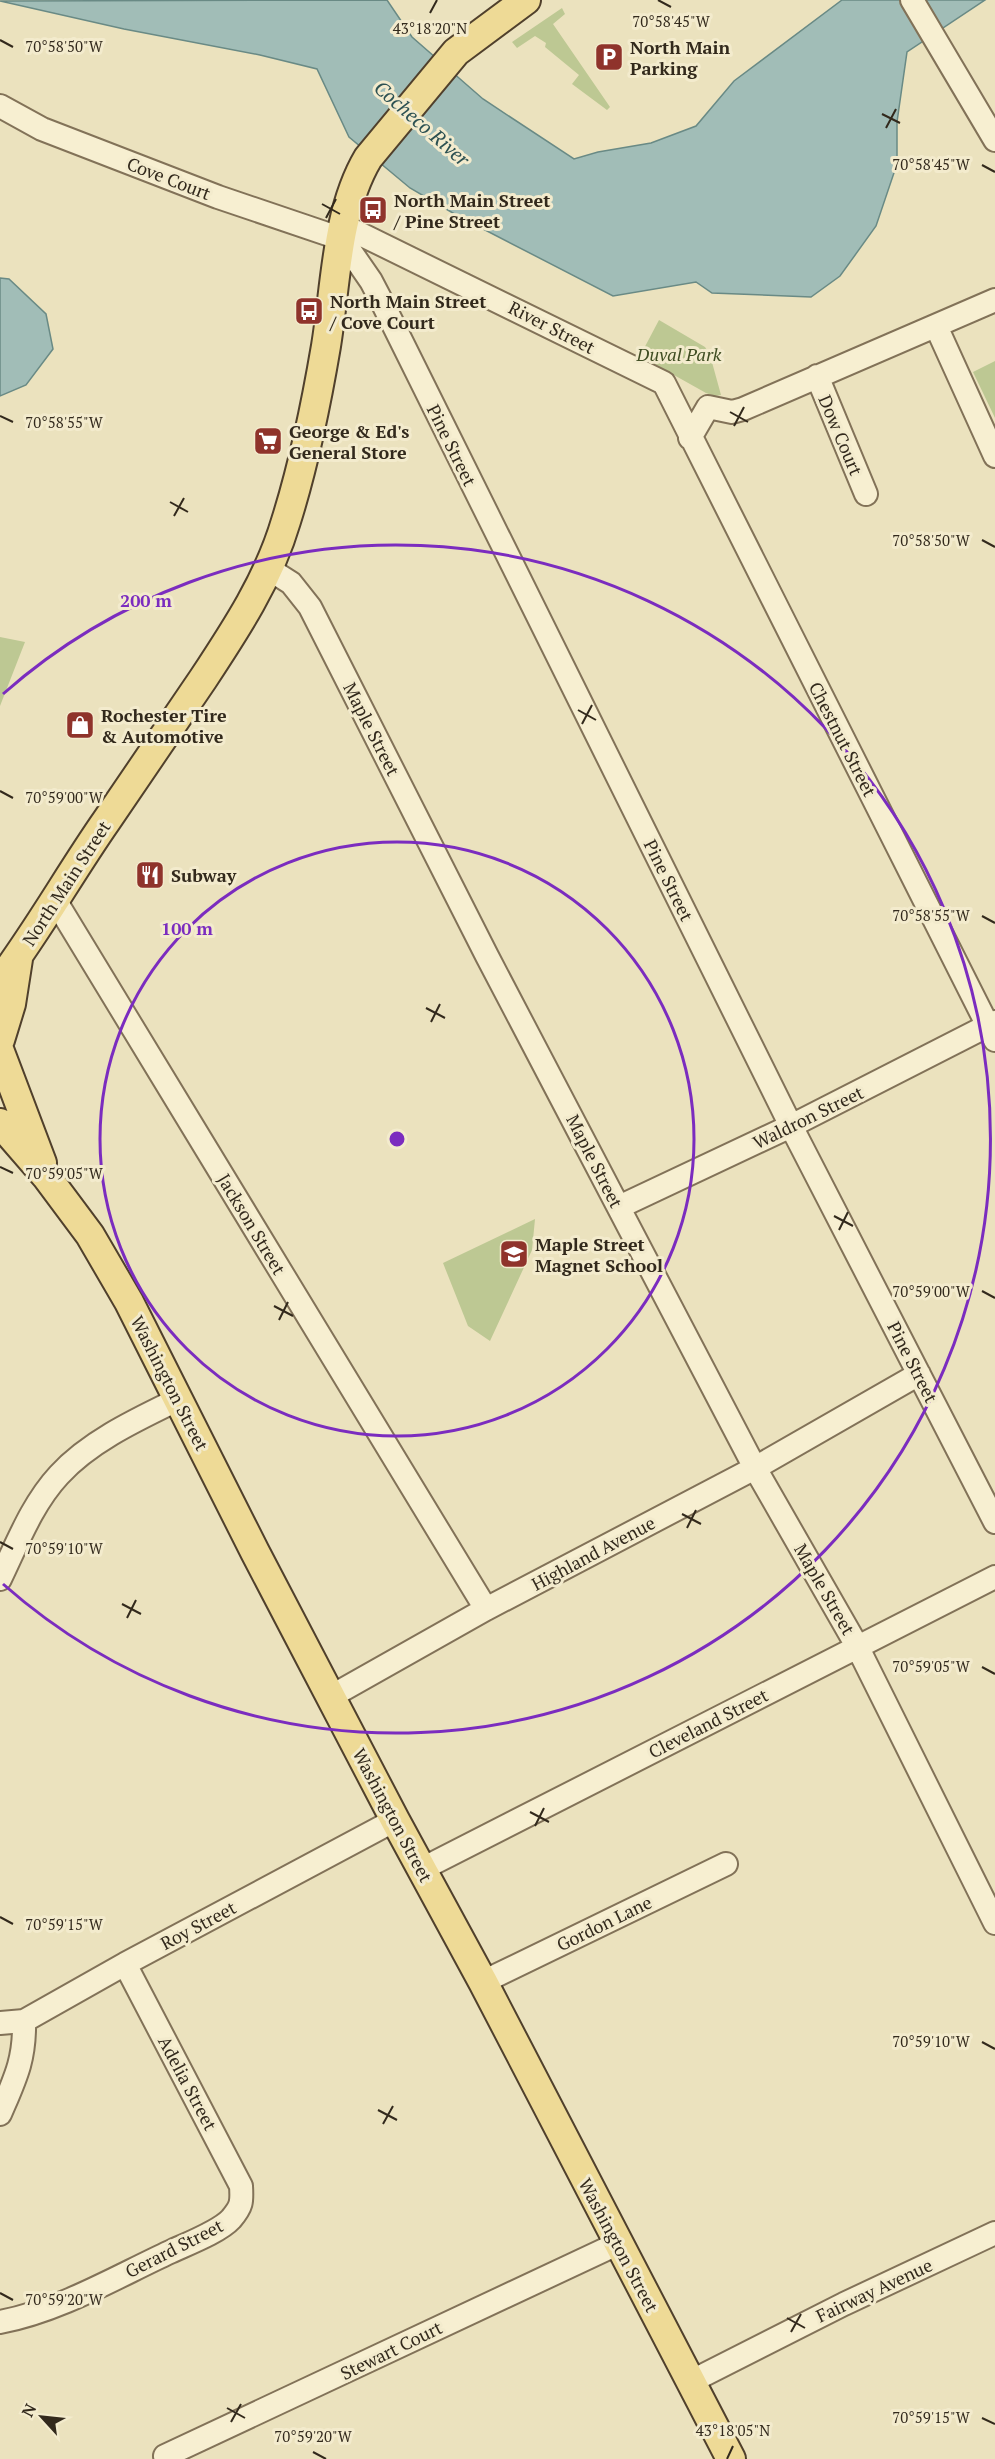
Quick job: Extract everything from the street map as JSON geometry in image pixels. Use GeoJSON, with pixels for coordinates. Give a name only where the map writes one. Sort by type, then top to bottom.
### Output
{"type":"FeatureCollection","features":[{"type":"Feature","properties":{"kind":"main road","name":"North Main Street"},"geometry":{"type":"LineString","coordinates":[[0,981],[9,961],[55,900],[224,646],[269,568],[286,522],[314,414],[351,193],[368,159],[456,52],[526,0]]}},
{"type":"Feature","properties":{"kind":"main road","name":"North Main Street"},"geometry":{"type":"LineString","coordinates":[[0,1040],[11,1004],[9,961]]}},
{"type":"Feature","properties":{"kind":"main road"},"geometry":{"type":"LineString","coordinates":[[0,1052],[46,1176]]}},
{"type":"Feature","properties":{"kind":"main road","name":"Washington Street"},"geometry":{"type":"LineString","coordinates":[[0,1123],[46,1176],[90,1235],[129,1302],[330,1697],[483,1982],[690,2382],[724,2457]]}},
{"type":"Feature","properties":{"kind":"main road"},"geometry":{"type":"LineString","coordinates":[[0,1157],[46,1176]]}},
{"type":"Feature","properties":{"kind":"street"},"geometry":{"type":"LineString","coordinates":[[912,0],[995,140]]}},
{"type":"Feature","properties":{"kind":"street","name":"Cove Court"},"geometry":{"type":"LineString","coordinates":[[0,106],[53,133],[218,197],[343,233]]}},
{"type":"Feature","properties":{"kind":"street","name":"River Street"},"geometry":{"type":"LineString","coordinates":[[343,233],[664,383],[708,407],[732,412],[995,300]]}},
{"type":"Feature","properties":{"kind":"street","name":"Pine Street"},"geometry":{"type":"LineString","coordinates":[[343,233],[382,302],[791,1126],[995,1522]]}},
{"type":"Feature","properties":{"kind":"street"},"geometry":{"type":"LineString","coordinates":[[936,326],[995,456]]}},
{"type":"Feature","properties":{"kind":"street","name":"Dow Court"},"geometry":{"type":"LineString","coordinates":[[816,376],[866,494]]}},
{"type":"Feature","properties":{"kind":"street"},"geometry":{"type":"LineString","coordinates":[[664,383],[690,438]]}},
{"type":"Feature","properties":{"kind":"street"},"geometry":{"type":"LineString","coordinates":[[690,438],[708,407]]}},
{"type":"Feature","properties":{"kind":"street","name":"Chestnut Street"},"geometry":{"type":"LineString","coordinates":[[690,438],[993,1029]]}},
{"type":"Feature","properties":{"kind":"street","name":"Maple Street"},"geometry":{"type":"LineString","coordinates":[[269,568],[291,583],[310,607],[487,956],[755,1468],[857,1646],[995,1923]]}},
{"type":"Feature","properties":{"kind":"street","name":"Jackson Street"},"geometry":{"type":"LineString","coordinates":[[55,900],[486,1609]]}},
{"type":"Feature","properties":{"kind":"street","name":"Waldron Street"},"geometry":{"type":"LineString","coordinates":[[618,1207],[993,1029]]}},
{"type":"Feature","properties":{"kind":"street","name":"Highland Avenue"},"geometry":{"type":"LineString","coordinates":[[330,1697],[486,1609],[755,1468],[919,1374]]}},
{"type":"Feature","properties":{"kind":"street"},"geometry":{"type":"LineString","coordinates":[[0,1579],[28,1521],[43,1495],[59,1475],[98,1443],[179,1399]]}},
{"type":"Feature","properties":{"kind":"street","name":"Cleveland Street"},"geometry":{"type":"LineString","coordinates":[[422,1869],[995,1577]]}},
{"type":"Feature","properties":{"kind":"street","name":"Roy Street"},"geometry":{"type":"LineString","coordinates":[[0,2023],[24,2021],[125,1964],[394,1820]]}},
{"type":"Feature","properties":{"kind":"street","name":"Gordon Lane"},"geometry":{"type":"LineString","coordinates":[[483,1982],[726,1864]]}},
{"type":"Feature","properties":{"kind":"street","name":"Adelia Street"},"geometry":{"type":"LineString","coordinates":[[125,1964],[242,2186],[242,2205]]}},
{"type":"Feature","properties":{"kind":"street"},"geometry":{"type":"LineString","coordinates":[[0,2114],[18,2074],[25,2048],[24,2021]]}},
{"type":"Feature","properties":{"kind":"street","name":"Gerard Street"},"geometry":{"type":"LineString","coordinates":[[0,2322],[22,2318],[56,2304],[180,2247],[229,2221],[242,2205]]}},
{"type":"Feature","properties":{"kind":"street","name":"Fairway Avenue"},"geometry":{"type":"LineString","coordinates":[[690,2382],[844,2304],[995,2233]]}},
{"type":"Feature","properties":{"kind":"street","name":"Stewart Court"},"geometry":{"type":"LineString","coordinates":[[165,2456],[617,2244]]}},
{"type":"Feature","properties":{"kind":"green space"},"geometry":{"type":"Polygon","coordinates":[[[562,8],[565,14],[553,24],[610,107],[607,110],[572,84],[579,75],[545,47],[546,43],[535,36],[517,48],[512,42],[562,8]]]}},
{"type":"Feature","properties":{"kind":"green space","name":"Duval Park"},"geometry":{"type":"Polygon","coordinates":[[[659,320],[705,347],[710,355],[721,395],[706,393],[640,356],[659,320]]]}},
{"type":"Feature","properties":{"kind":"green space"},"geometry":{"type":"Polygon","coordinates":[[[995,361],[995,418],[973,372],[995,361]]]}},
{"type":"Feature","properties":{"kind":"green space"},"geometry":{"type":"Polygon","coordinates":[[[0,637],[25,642],[0,706],[0,637]]]}},
{"type":"Feature","properties":{"kind":"green space"},"geometry":{"type":"Polygon","coordinates":[[[535,1219],[532,1250],[490,1341],[468,1326],[443,1263],[535,1219]]]}},
{"type":"Feature","properties":{"kind":"water","name":"Cocheco River"},"geometry":{"type":"Polygon","coordinates":[[[387,0],[412,37],[483,99],[574,159],[598,152],[651,143],[696,126],[734,81],[842,0],[985,0],[907,52],[897,122],[897,164],[876,226],[840,276],[811,297],[712,293],[696,282],[613,296],[458,216],[410,188],[349,137],[317,69],[0,1],[387,0]]]}},
{"type":"Feature","properties":{"kind":"water"},"geometry":{"type":"Polygon","coordinates":[[[0,278],[9,279],[46,314],[53,349],[26,385],[0,396],[0,278]]]}},
{"type":"Feature","properties":{"kind":"place","name":"North Main Parking"},"geometry":{"type":"Point","coordinates":[609,57]}},
{"type":"Feature","properties":{"kind":"place","name":"North Main Street / Pine Street"},"geometry":{"type":"Point","coordinates":[373,210]}},
{"type":"Feature","properties":{"kind":"place","name":"North Main Street / Cove Court"},"geometry":{"type":"Point","coordinates":[309,311]}},
{"type":"Feature","properties":{"kind":"place","name":"George & Ed's General Store"},"geometry":{"type":"Point","coordinates":[268,441]}},
{"type":"Feature","properties":{"kind":"place","name":"Rochester Tire & Automotive"},"geometry":{"type":"Point","coordinates":[80,725]}},
{"type":"Feature","properties":{"kind":"place","name":"Subway"},"geometry":{"type":"Point","coordinates":[150,875]}},
{"type":"Feature","properties":{"kind":"place","name":"Maple Street Magnet School"},"geometry":{"type":"Point","coordinates":[514,1254]}}]}
